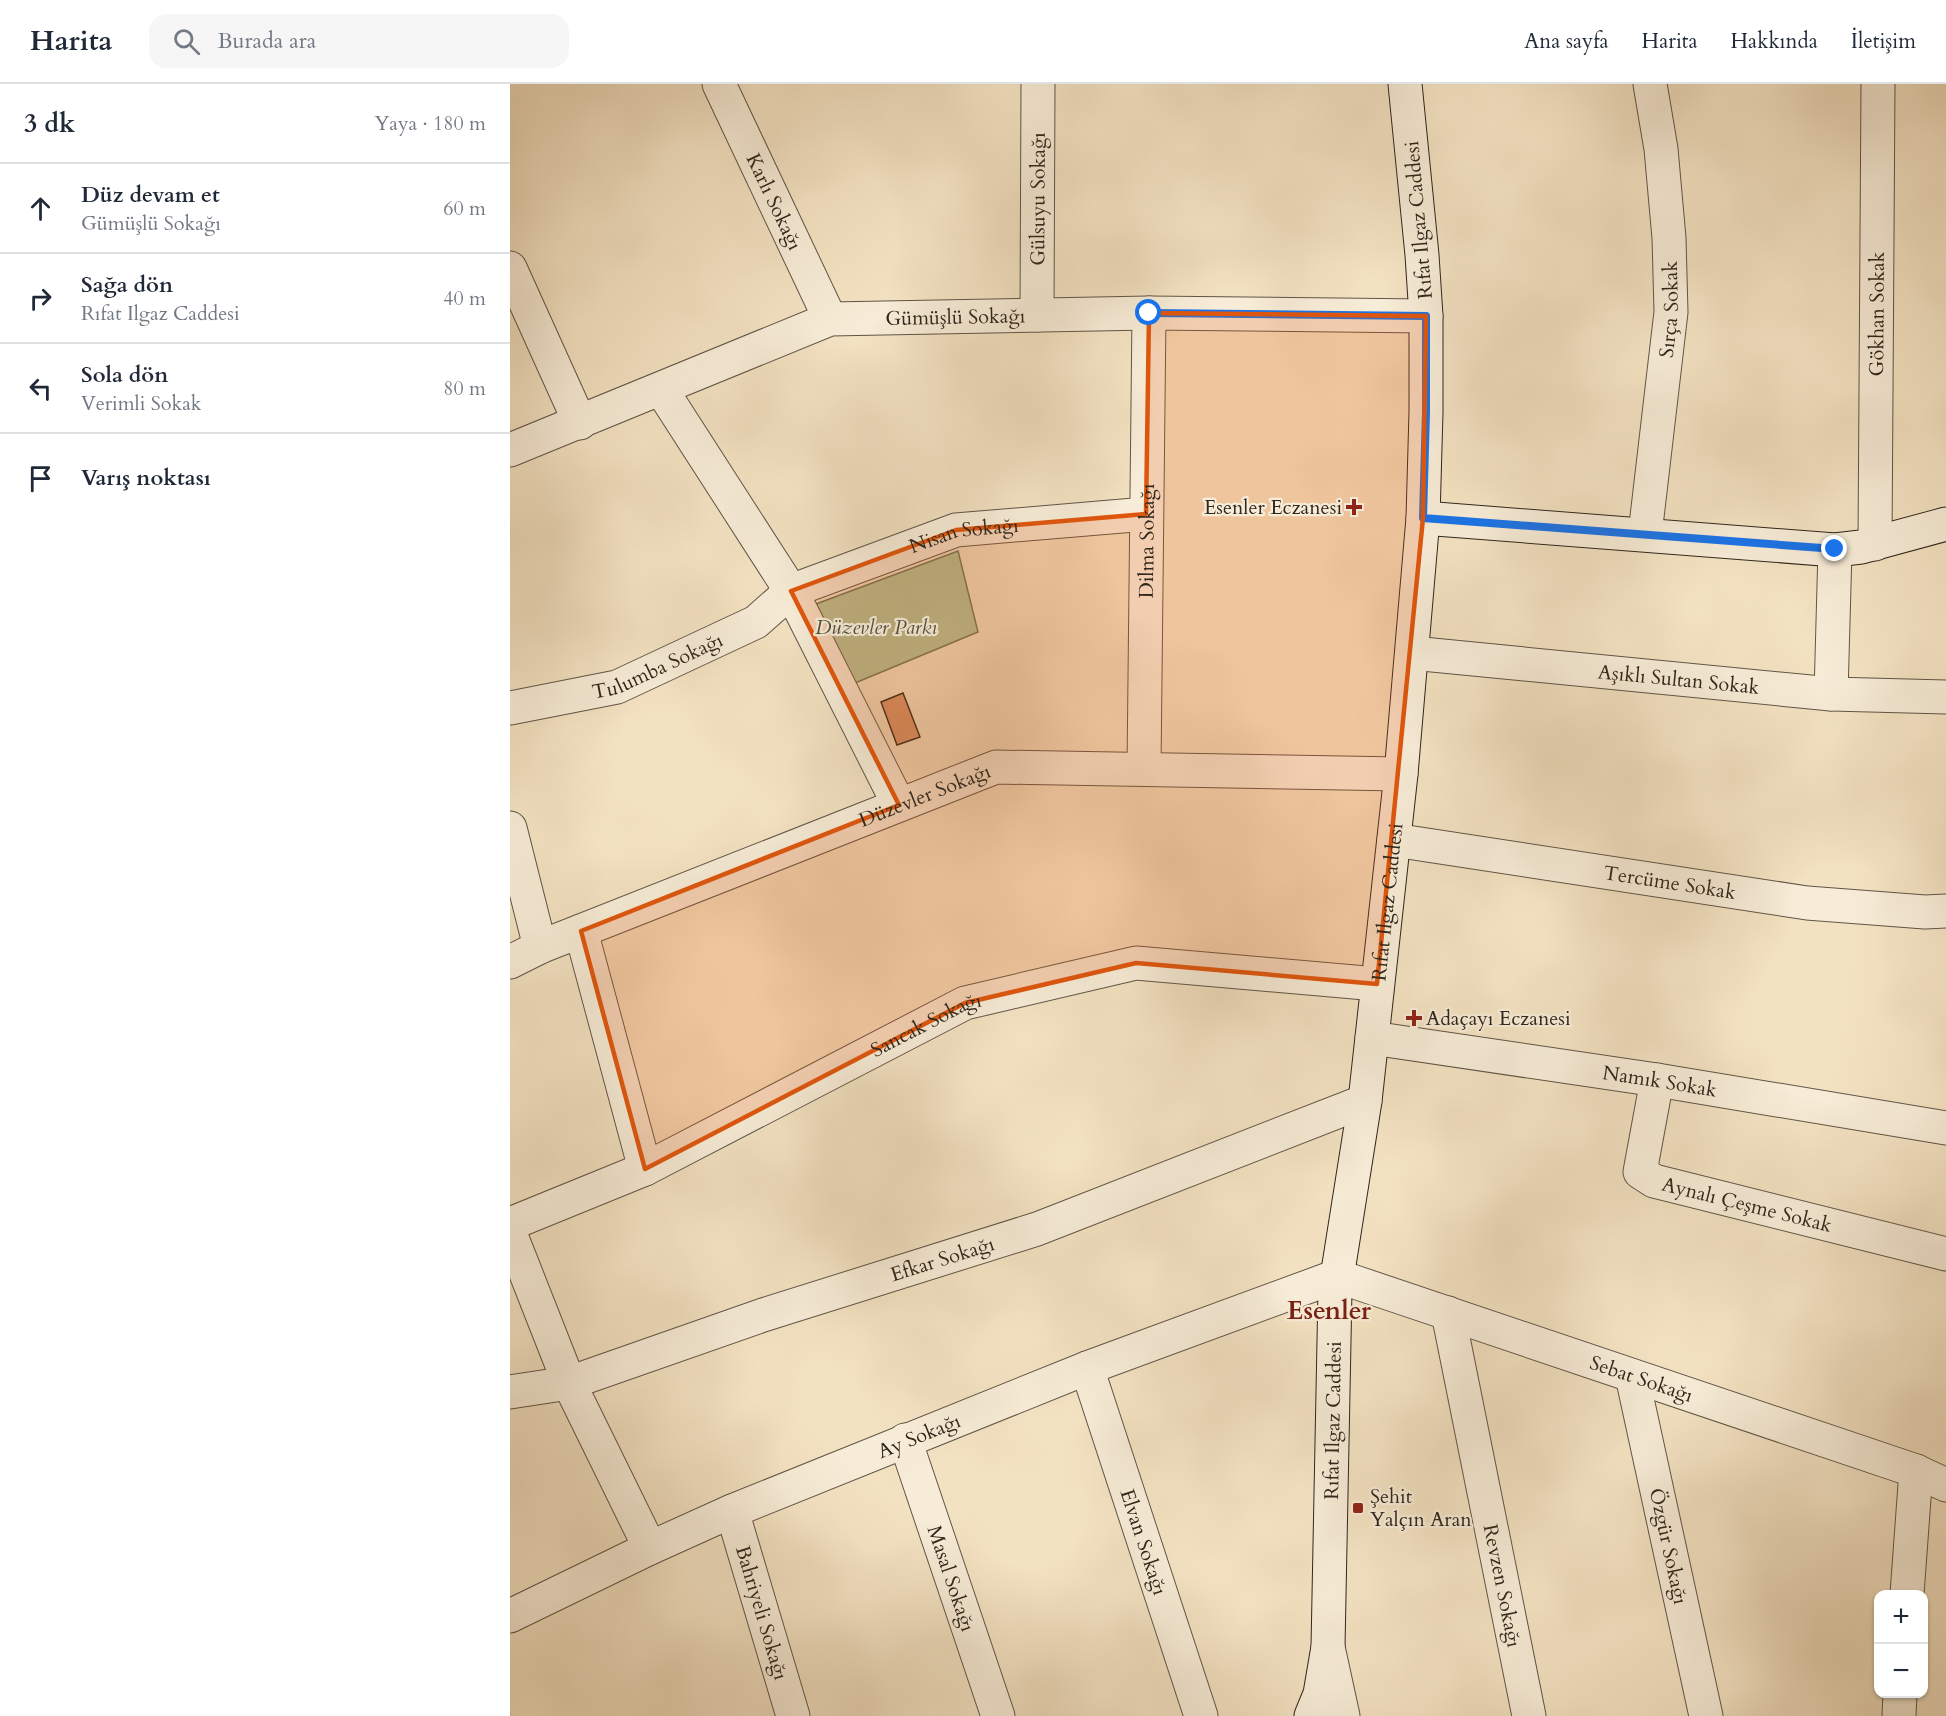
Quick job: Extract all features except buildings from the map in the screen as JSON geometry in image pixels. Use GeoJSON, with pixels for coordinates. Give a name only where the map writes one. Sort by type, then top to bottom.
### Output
{"type":"FeatureCollection","features":[{"type":"Feature","properties":{"kind":"street","name":"Karlı Sokağı"},"geometry":{"type":"LineString","coordinates":[[719,84],[830,319]]}},
{"type":"Feature","properties":{"kind":"street","name":"Gülsuyu Sokağı"},"geometry":{"type":"LineString","coordinates":[[1037,315],[1038,84]]}},
{"type":"Feature","properties":{"kind":"street","name":"Rıfat Ilgaz Caddesi"},"geometry":{"type":"LineString","coordinates":[[1311,1716],[1320,1694],[1328,1647],[1334,1304],[1365,1101],[1401,774],[1423,518],[1426,316],[1405,84]]}},
{"type":"Feature","properties":{"kind":"street","name":"Sırça Sokak"},"geometry":{"type":"LineString","coordinates":[[1645,534],[1671,312],[1670,238],[1661,149],[1650,84]]}},
{"type":"Feature","properties":{"kind":"street","name":"Gökhan Sokak"},"geometry":{"type":"LineString","coordinates":[[1875,544],[1878,84]]}},
{"type":"Feature","properties":{"kind":"street"},"geometry":{"type":"LineString","coordinates":[[512,280],[580,423]]}},
{"type":"Feature","properties":{"kind":"street","name":"Gümüşlü Sokağı"},"geometry":{"type":"LineString","coordinates":[[510,450],[830,319],[1149,313],[1426,316]]}},
{"type":"Feature","properties":{"kind":"street","name":"Dilma Sokağı"},"geometry":{"type":"LineString","coordinates":[[1144,769],[1149,313]]}},
{"type":"Feature","properties":{"kind":"street"},"geometry":{"type":"LineString","coordinates":[[661,389],[791,591],[899,805]]}},
{"type":"Feature","properties":{"kind":"street","name":"Nisan Sokağı"},"geometry":{"type":"LineString","coordinates":[[791,591],[956,530],[1146,514]]}},
{"type":"Feature","properties":{"kind":"street"},"geometry":{"type":"LineString","coordinates":[[1423,518],[1835,549],[1862,547],[1946,524]]}},
{"type":"Feature","properties":{"kind":"street"},"geometry":{"type":"LineString","coordinates":[[1831,694],[1835,549]]}},
{"type":"Feature","properties":{"kind":"street","name":"Tulumba Sokağı"},"geometry":{"type":"LineString","coordinates":[[510,708],[617,687],[756,622],[791,591]]}},
{"type":"Feature","properties":{"kind":"street","name":"Aşıklı Sultan Sokak"},"geometry":{"type":"LineString","coordinates":[[1412,653],[1831,694],[1946,697]]}},
{"type":"Feature","properties":{"kind":"street","name":"Düzevler Sokağı"},"geometry":{"type":"LineString","coordinates":[[510,962],[581,930],[996,767],[1401,774]]}},
{"type":"Feature","properties":{"kind":"street"},"geometry":{"type":"LineString","coordinates":[[510,828],[540,947]]}},
{"type":"Feature","properties":{"kind":"street","name":"Tercüme Sokak"},"geometry":{"type":"LineString","coordinates":[[1394,840],[1807,903],[1925,912],[1946,911]]}},
{"type":"Feature","properties":{"kind":"street"},"geometry":{"type":"LineString","coordinates":[[581,930],[645,1169]]}},
{"type":"Feature","properties":{"kind":"street","name":"Sancak Sokağı"},"geometry":{"type":"LineString","coordinates":[[510,1224],[645,1169],[965,1003],[1136,963],[1377,984]]}},
{"type":"Feature","properties":{"kind":"street","name":"Namık Sokak"},"geometry":{"type":"LineString","coordinates":[[1372,1038],[1657,1080],[1946,1128]]}},
{"type":"Feature","properties":{"kind":"street","name":"Aynalı Çeşme Sokak"},"geometry":{"type":"LineString","coordinates":[[1657,1080],[1640,1172],[1654,1180],[1946,1254]]}},
{"type":"Feature","properties":{"kind":"street","name":"Efkar Sokağı"},"geometry":{"type":"LineString","coordinates":[[510,1392],[570,1383],[763,1315],[1037,1229],[1365,1101]]}},
{"type":"Feature","properties":{"kind":"street"},"geometry":{"type":"LineString","coordinates":[[510,1233],[570,1383],[650,1548]]}},
{"type":"Feature","properties":{"kind":"street","name":"Sebat Sokağı"},"geometry":{"type":"LineString","coordinates":[[1337,1276],[1916,1472],[1946,1485]]}},
{"type":"Feature","properties":{"kind":"street","name":"Ay Sokağı"},"geometry":{"type":"LineString","coordinates":[[510,1616],[732,1511],[1087,1368],[1337,1276]]}},
{"type":"Feature","properties":{"kind":"street","name":"Revzen Sokağı"},"geometry":{"type":"LineString","coordinates":[[1448,1313],[1529,1716]]}},
{"type":"Feature","properties":{"kind":"street","name":"Elvan Sokağı"},"geometry":{"type":"LineString","coordinates":[[1087,1368],[1201,1716]]}},
{"type":"Feature","properties":{"kind":"street","name":"Özgür Sokağı"},"geometry":{"type":"LineString","coordinates":[[1632,1376],[1706,1716]]}},
{"type":"Feature","properties":{"kind":"street","name":"Masal Sokağı"},"geometry":{"type":"LineString","coordinates":[[905,1440],[998,1716]]}},
{"type":"Feature","properties":{"kind":"street"},"geometry":{"type":"LineString","coordinates":[[1907,1590],[1916,1472]]}},
{"type":"Feature","properties":{"kind":"street","name":"Bahriyeli Sokağı"},"geometry":{"type":"LineString","coordinates":[[732,1511],[793,1716]]}},
{"type":"Feature","properties":{"kind":"street"},"geometry":{"type":"LineString","coordinates":[[1328,1647],[1343,1716]]}},
{"type":"Feature","properties":{"kind":"street"},"geometry":{"type":"LineString","coordinates":[[1899,1716],[1900,1698]]}},
{"type":"Feature","properties":{"kind":"highlighted area"},"geometry":{"type":"Polygon","coordinates":[[[1149,313],[1426,316],[1423,518],[1377,984],[1136,963],[965,1003],[645,1169],[581,931],[899,805],[791,591],[956,530],[1146,514],[1149,313]]]}},
{"type":"Feature","properties":{"kind":"green space","name":"Düzevler Parkı"},"geometry":{"type":"Polygon","coordinates":[[[958,551],[978,632],[855,683],[816,604],[958,551]]]}},
{"type":"Feature","properties":{"kind":"place","name":"Esenler Eczanesi"},"geometry":{"type":"Point","coordinates":[1354,507]}},
{"type":"Feature","properties":{"kind":"place","name":"Adaçayı Eczanesi"},"geometry":{"type":"Point","coordinates":[1414,1018]}},
{"type":"Feature","properties":{"kind":"place","name":"Şehit Yalçın Aran"},"geometry":{"type":"Point","coordinates":[1358,1508]}},
{"type":"Feature","properties":{"kind":"district","name":"Esenler"},"geometry":{"type":"Point","coordinates":[1329,1310]}},
{"type":"Feature","properties":{"kind":"route"},"geometry":{"type":"LineString","coordinates":[[1149,313],[1426,316],[1423,518],[1835,549]]}}]}
